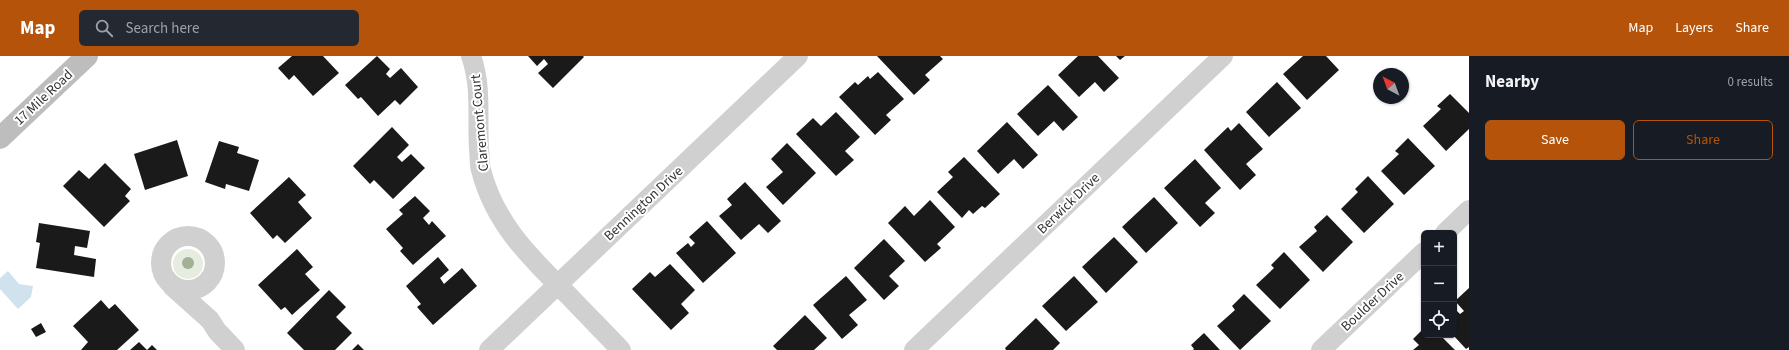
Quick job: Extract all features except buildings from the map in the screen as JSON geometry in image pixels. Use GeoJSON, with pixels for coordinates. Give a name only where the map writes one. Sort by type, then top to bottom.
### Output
{"type":"FeatureCollection","features":[{"type":"Feature","properties":{"kind":"main road","name":"17 Mile Road"},"geometry":{"type":"LineString","coordinates":[[0,138],[87,56]]}},
{"type":"Feature","properties":{"kind":"street","name":"Claremont Court"},"geometry":{"type":"LineString","coordinates":[[471,56],[478,91],[480,169],[487,192],[507,229],[522,248],[621,350]]}},
{"type":"Feature","properties":{"kind":"street","name":"Bennington Drive"},"geometry":{"type":"LineString","coordinates":[[489,350],[798,56]]}},
{"type":"Feature","properties":{"kind":"street","name":"Berwick Drive"},"geometry":{"type":"LineString","coordinates":[[914,350],[1223,56]]}},
{"type":"Feature","properties":{"kind":"street"},"geometry":{"type":"LineString","coordinates":[[1447,230],[1469,210]]}},
{"type":"Feature","properties":{"kind":"street"},"geometry":{"type":"LineString","coordinates":[[210,320],[209,291],[216,261],[213,252],[201,239],[193,236],[183,236],[174,239],[167,245],[162,253],[160,262],[163,275],[171,286],[210,320],[217,331],[235,350]]}},
{"type":"Feature","properties":{"kind":"street","name":"Boulder Drive"},"geometry":{"type":"LineString","coordinates":[[1321,350],[1421,255]]}},
{"type":"Feature","properties":{"kind":"street"},"geometry":{"type":"LineString","coordinates":[[171,286],[179,290],[197,290],[211,279]]}},
{"type":"Feature","properties":{"kind":"shaded area"},"geometry":{"type":"Polygon","coordinates":[[[188,249],[199,253],[203,264],[199,275],[188,279],[177,275],[173,264],[177,253],[188,249]]]}},
{"type":"Feature","properties":{"kind":"water"},"geometry":{"type":"Polygon","coordinates":[[[8,271],[19,284],[33,286],[31,297],[18,309],[0,289],[0,278],[8,271]]]}}]}
